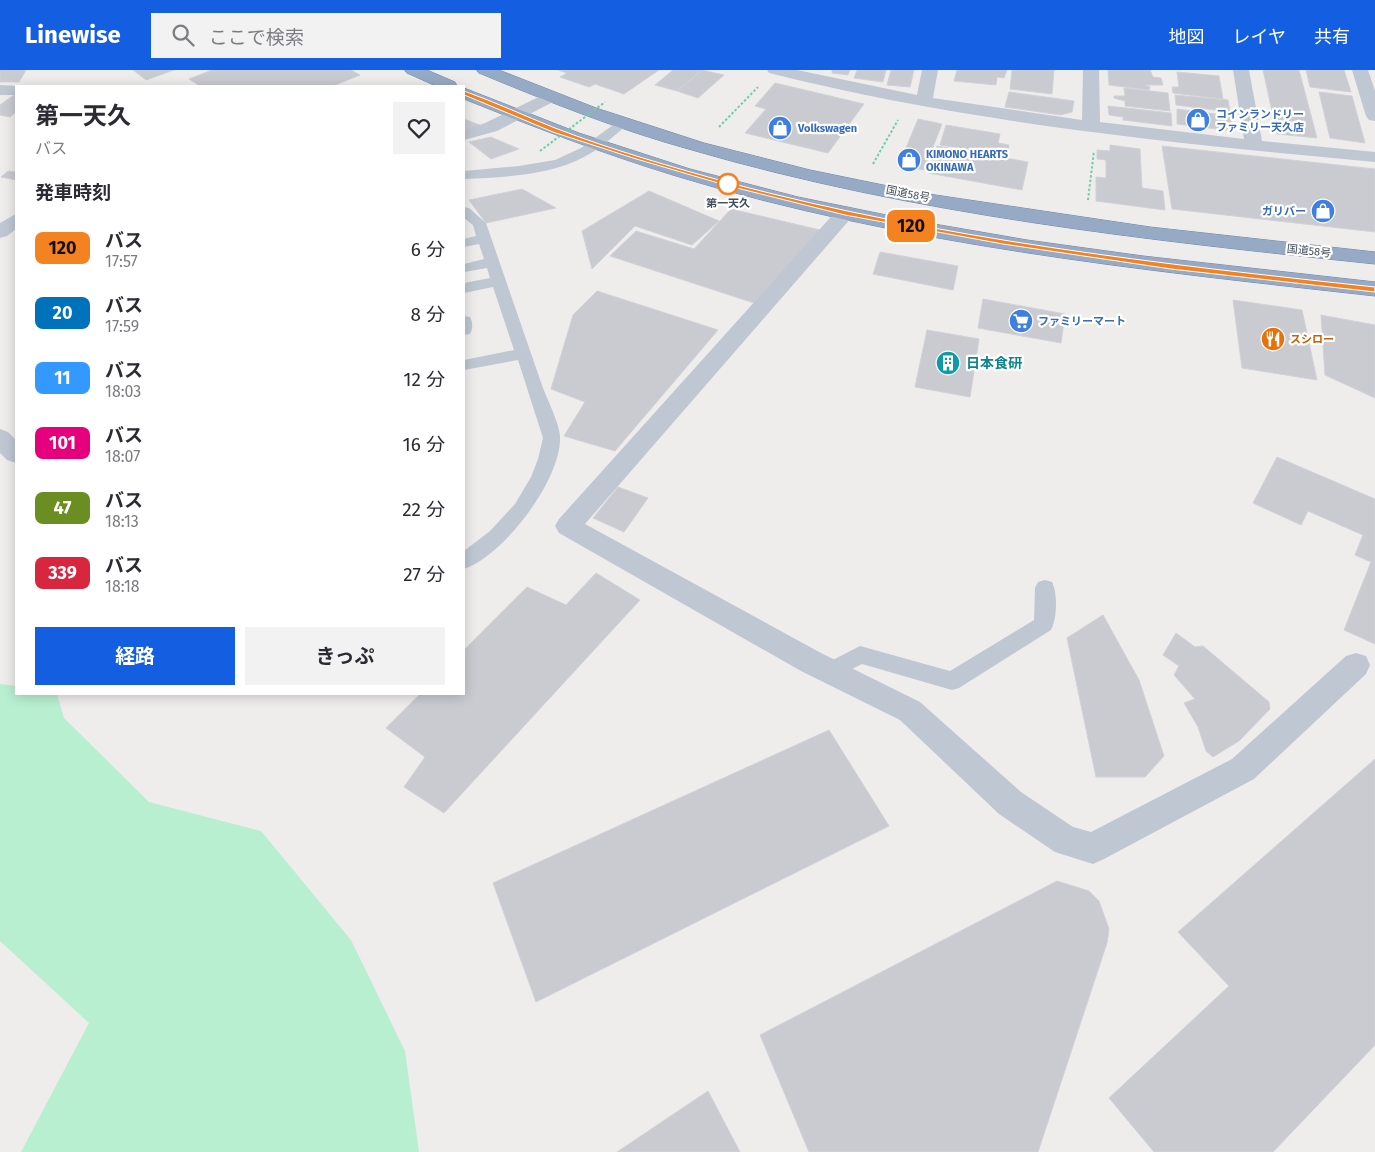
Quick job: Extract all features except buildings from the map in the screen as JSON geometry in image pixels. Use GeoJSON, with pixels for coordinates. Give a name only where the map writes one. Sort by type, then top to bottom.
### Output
{"type":"FeatureCollection","features":[{"type":"Feature","properties":{"kind":"highway"},"geometry":{"type":"LineString","coordinates":[[413,70],[447,85]]}},
{"type":"Feature","properties":{"kind":"highway","name":"国道58号"},"geometry":{"type":"LineString","coordinates":[[485,70],[549,97],[704,147],[787,168],[928,198],[1153,232],[1375,258]]}},
{"type":"Feature","properties":{"kind":"highway"},"geometry":{"type":"LineString","coordinates":[[465,93],[516,115],[595,144],[728,184],[845,213],[1003,242],[1171,267],[1375,289]]}},
{"type":"Feature","properties":{"kind":"street"},"geometry":{"type":"LineString","coordinates":[[916,100],[930,70]]}},
{"type":"Feature","properties":{"kind":"street"},"geometry":{"type":"LineString","coordinates":[[1091,70],[1094,128]]}},
{"type":"Feature","properties":{"kind":"street"},"geometry":{"type":"LineString","coordinates":[[1241,70],[1254,145]]}},
{"type":"Feature","properties":{"kind":"street"},"geometry":{"type":"LineString","coordinates":[[1360,70],[1375,116]]}},
{"type":"Feature","properties":{"kind":"street"},"geometry":{"type":"LineString","coordinates":[[769,76],[1094,128],[1375,157]]}},
{"type":"Feature","properties":{"kind":"street"},"geometry":{"type":"LineString","coordinates":[[0,90],[15,90]]}},
{"type":"Feature","properties":{"kind":"street"},"geometry":{"type":"LineString","coordinates":[[465,135],[491,127],[549,97]]}},
{"type":"Feature","properties":{"kind":"street"},"geometry":{"type":"LineString","coordinates":[[845,213],[568,526],[830,671],[910,711],[1010,803],[1066,841],[1093,848],[1243,769],[1356,665]]}},
{"type":"Feature","properties":{"kind":"street"},"geometry":{"type":"LineString","coordinates":[[0,232],[15,221]]}},
{"type":"Feature","properties":{"kind":"street"},"geometry":{"type":"LineString","coordinates":[[0,438],[15,453]]}},
{"type":"Feature","properties":{"kind":"lane"},"geometry":{"type":"LineString","coordinates":[[465,175],[546,165],[572,158],[595,144],[623,122]]}},
{"type":"Feature","properties":{"kind":"lane"},"geometry":{"type":"LineString","coordinates":[[465,212],[479,223],[552,438],[547,463],[538,486],[519,514],[498,535],[465,560]]}},
{"type":"Feature","properties":{"kind":"lane"},"geometry":{"type":"LineString","coordinates":[[0,224],[15,220]]}},
{"type":"Feature","properties":{"kind":"lane"},"geometry":{"type":"LineString","coordinates":[[465,242],[484,239]]}},
{"type":"Feature","properties":{"kind":"lane"},"geometry":{"type":"LineString","coordinates":[[465,268],[492,262]]}},
{"type":"Feature","properties":{"kind":"lane"},"geometry":{"type":"LineString","coordinates":[[465,288],[499,281]]}},
{"type":"Feature","properties":{"kind":"lane"},"geometry":{"type":"LineString","coordinates":[[465,366],[523,354]]}},
{"type":"Feature","properties":{"kind":"lane"},"geometry":{"type":"LineString","coordinates":[[830,671],[860,655],[952,681],[1044,624],[1045,588]]}},
{"type":"Feature","properties":{"kind":"path"},"geometry":{"type":"LineString","coordinates":[[719,127],[769,76]]}},
{"type":"Feature","properties":{"kind":"path"},"geometry":{"type":"LineString","coordinates":[[870,170],[916,100]]}},
{"type":"Feature","properties":{"kind":"path"},"geometry":{"type":"LineString","coordinates":[[540,151],[605,102]]}},
{"type":"Feature","properties":{"kind":"path"},"geometry":{"type":"LineString","coordinates":[[1088,204],[1094,128]]}},
{"type":"Feature","properties":{"kind":"green space"},"geometry":{"type":"Polygon","coordinates":[[[0,684],[15,686],[15,695],[57,695],[64,718],[149,802],[261,831],[351,940],[405,1051],[419,1152],[21,1152],[89,1023],[0,941],[0,684]]]}},
{"type":"Feature","properties":{"kind":"bus line","name":"120"},"geometry":{"type":"LineString","coordinates":[[465,93],[555,130],[635,157],[728,184],[845,213],[1003,242],[1171,267],[1375,289]]}},
{"type":"Feature","properties":{"kind":"place","name":"コインランドリー ファミリー天久店"},"geometry":{"type":"Point","coordinates":[1198,120]}},
{"type":"Feature","properties":{"kind":"place","name":"Volkswagen"},"geometry":{"type":"Point","coordinates":[780,128]}},
{"type":"Feature","properties":{"kind":"place","name":"KIMONO HEARTS OKINAWA"},"geometry":{"type":"Point","coordinates":[909,160]}},
{"type":"Feature","properties":{"kind":"place","name":"第一天久"},"geometry":{"type":"Point","coordinates":[728,184]}},
{"type":"Feature","properties":{"kind":"place","name":"ガリバー"},"geometry":{"type":"Point","coordinates":[1323,211]}},
{"type":"Feature","properties":{"kind":"place","name":"ファミリーマート"},"geometry":{"type":"Point","coordinates":[1021,321]}},
{"type":"Feature","properties":{"kind":"place","name":"スシロー"},"geometry":{"type":"Point","coordinates":[1273,339]}},
{"type":"Feature","properties":{"kind":"place","name":"日本食研"},"geometry":{"type":"Point","coordinates":[948,363]}}]}
